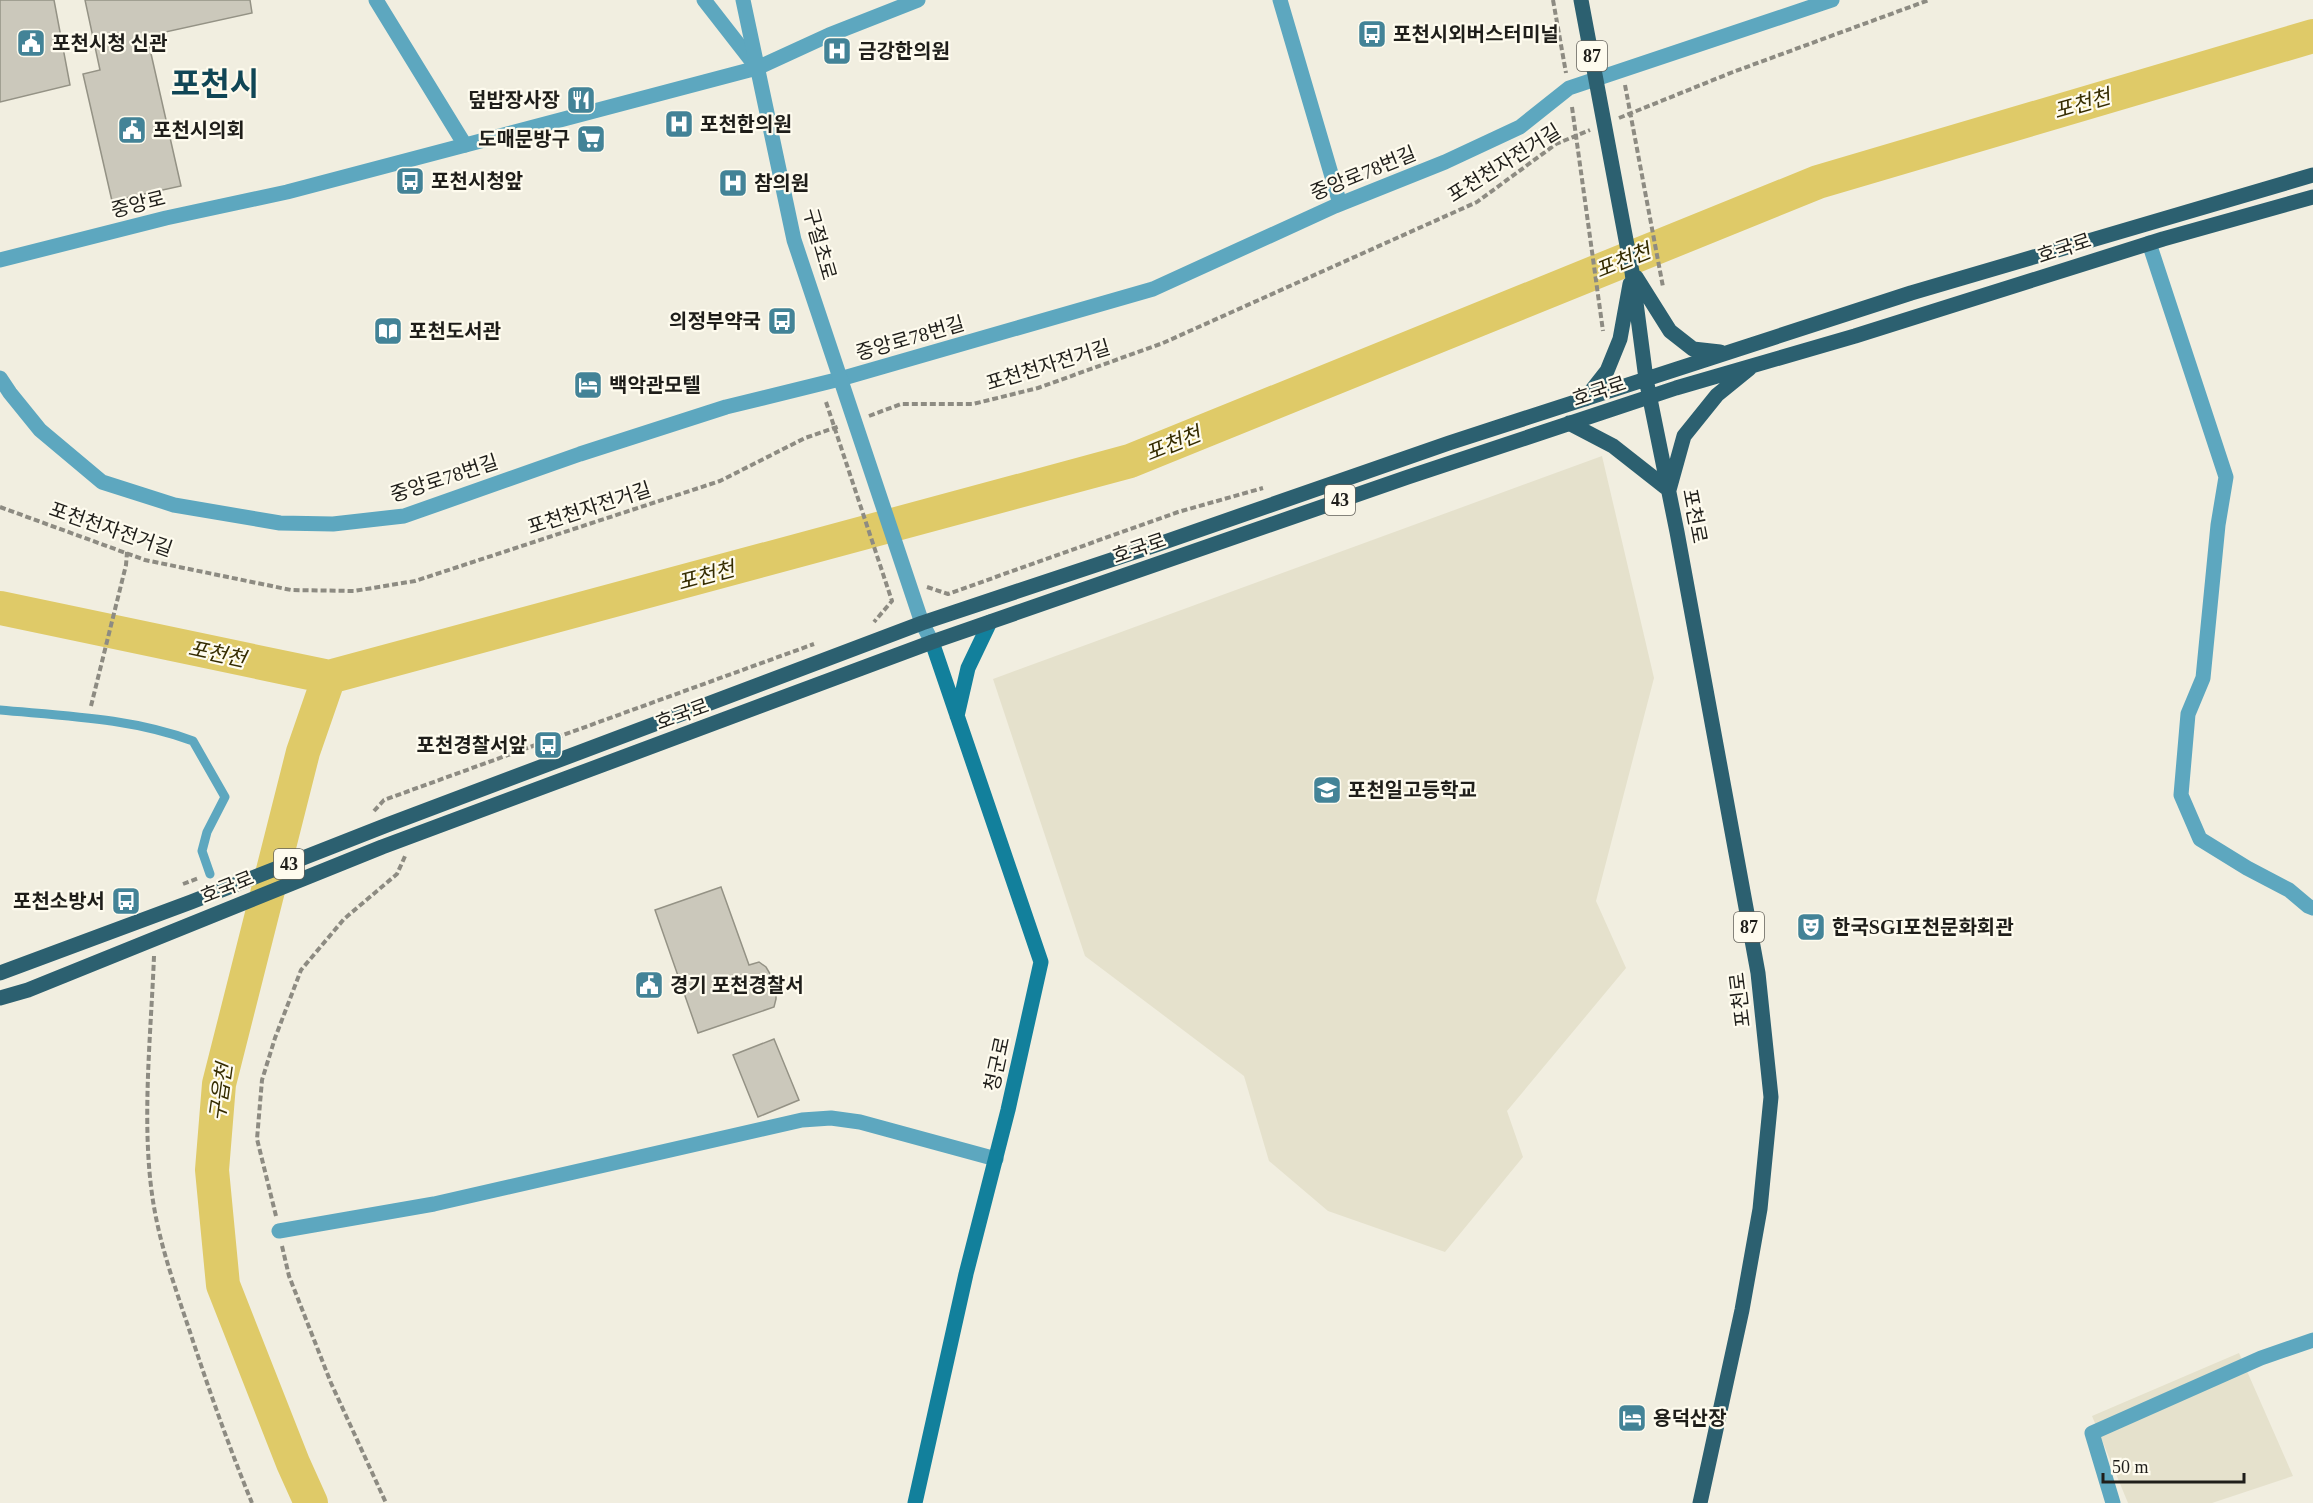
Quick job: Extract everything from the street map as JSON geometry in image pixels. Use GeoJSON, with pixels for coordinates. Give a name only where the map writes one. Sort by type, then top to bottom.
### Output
{"type":"FeatureCollection","features":[{"type":"Feature","properties":{"kind":"main road","name":"87"},"geometry":{"type":"LineString","coordinates":[[1581,0],[1632,272]]}},
{"type":"Feature","properties":{"kind":"main road","name":"호국로"},"geometry":{"type":"LineString","coordinates":[[0,973],[922,623],[1449,443],[1911,293],[2313,175]]}},
{"type":"Feature","properties":{"kind":"main road","name":"호국로"},"geometry":{"type":"LineString","coordinates":[[0,998],[28,990],[382,847],[990,621],[1650,396],[1855,336],[2149,243],[2313,197]]}},
{"type":"Feature","properties":{"kind":"main road"},"geometry":{"type":"LineString","coordinates":[[1632,272],[1668,329],[1693,349],[1727,353]]}},
{"type":"Feature","properties":{"kind":"main road"},"geometry":{"type":"LineString","coordinates":[[1585,399],[1607,371],[1620,339],[1632,272]]}},
{"type":"Feature","properties":{"kind":"main road","name":"포천로"},"geometry":{"type":"LineString","coordinates":[[1632,272],[1646,379],[1758,973],[1771,1098],[1760,1209],[1742,1310],[1700,1503]]}},
{"type":"Feature","properties":{"kind":"main road"},"geometry":{"type":"LineString","coordinates":[[1569,423],[1613,446],[1668,490],[1684,436],[1717,395],[1755,365]]}},
{"type":"Feature","properties":{"kind":"main road"},"geometry":{"type":"LineString","coordinates":[[957,716],[974,650],[990,621]]}},
{"type":"Feature","properties":{"kind":"main road","name":"청군로"},"geometry":{"type":"LineString","coordinates":[[915,1503],[966,1274],[996,1159],[1041,962],[932,642]]}},
{"type":"Feature","properties":{"kind":"street"},"geometry":{"type":"LineString","coordinates":[[376,0],[465,145]]}},
{"type":"Feature","properties":{"kind":"street"},"geometry":{"type":"LineString","coordinates":[[704,0],[757,68]]}},
{"type":"Feature","properties":{"kind":"street","name":"구절초로"},"geometry":{"type":"LineString","coordinates":[[743,0],[794,240],[842,386],[921,593]]}},
{"type":"Feature","properties":{"kind":"street","name":"중앙로"},"geometry":{"type":"LineString","coordinates":[[0,260],[166,218],[287,192],[757,68],[830,35],[918,0]]}},
{"type":"Feature","properties":{"kind":"street"},"geometry":{"type":"LineString","coordinates":[[1280,0],[1340,204]]}},
{"type":"Feature","properties":{"kind":"street","name":"중앙로78번길"},"geometry":{"type":"LineString","coordinates":[[0,378],[40,430],[102,482],[174,505],[280,524],[333,524],[404,516],[580,453],[704,414],[842,386],[1154,289],[1340,204],[1445,162],[1520,127],[1569,90],[1832,0]]}},
{"type":"Feature","properties":{"kind":"street"},"geometry":{"type":"LineString","coordinates":[[2149,243],[2226,477],[2217,525],[2203,678],[2188,714],[2181,795],[2200,839],[2289,890],[2313,908]]}},
{"type":"Feature","properties":{"kind":"street"},"geometry":{"type":"LineString","coordinates":[[921,593],[922,623],[932,642]]}},
{"type":"Feature","properties":{"kind":"street"},"geometry":{"type":"LineString","coordinates":[[279,1231],[434,1204],[802,1120],[831,1118],[860,1122],[996,1159]]}},
{"type":"Feature","properties":{"kind":"street"},"geometry":{"type":"LineString","coordinates":[[2112,1503],[2092,1433],[2261,1358],[2313,1340]]}},
{"type":"Feature","properties":{"kind":"lane"},"geometry":{"type":"LineString","coordinates":[[0,710],[89,718],[163,730],[193,741],[225,797],[207,832],[202,851],[210,874]]}},
{"type":"Feature","properties":{"kind":"path"},"geometry":{"type":"LineString","coordinates":[[1553,0],[1569,90],[1605,342]]}},
{"type":"Feature","properties":{"kind":"path","name":"포천천자전거길"},"geometry":{"type":"LineString","coordinates":[[859,419],[902,404],[974,404],[1038,388],[1163,343],[1477,202],[1556,144],[1605,120],[1929,0]]}},
{"type":"Feature","properties":{"kind":"path"},"geometry":{"type":"LineString","coordinates":[[1624,81],[1663,288]]}},
{"type":"Feature","properties":{"kind":"path"},"geometry":{"type":"LineString","coordinates":[[826,402],[892,601],[877,621],[866,625]]}},
{"type":"Feature","properties":{"kind":"path","name":"포천천자전거길"},"geometry":{"type":"LineString","coordinates":[[0,507],[145,560],[291,590],[354,591],[415,581],[720,481],[805,438],[848,423]]}},
{"type":"Feature","properties":{"kind":"path"},"geometry":{"type":"LineString","coordinates":[[921,593],[948,594],[1178,512],[1270,486]]}},
{"type":"Feature","properties":{"kind":"path"},"geometry":{"type":"LineString","coordinates":[[93,694],[126,565],[127,552]]}},
{"type":"Feature","properties":{"kind":"path"},"geometry":{"type":"LineString","coordinates":[[370,816],[384,800],[821,641]]}},
{"type":"Feature","properties":{"kind":"path"},"geometry":{"type":"LineString","coordinates":[[386,1503],[326,1372],[289,1276],[257,1139],[262,1080],[301,970],[344,919],[396,874],[415,835]]}},
{"type":"Feature","properties":{"kind":"path"},"geometry":{"type":"LineString","coordinates":[[183,884],[210,874]]}},
{"type":"Feature","properties":{"kind":"path"},"geometry":{"type":"LineString","coordinates":[[155,939],[148,1160],[153,1203],[171,1276],[227,1442],[252,1503]]}},
{"type":"Feature","properties":{"kind":"shaded area","name":"포천일고등학교"},"geometry":{"type":"Polygon","coordinates":[[[1602,456],[1654,678],[1596,901],[1626,968],[1507,1111],[1523,1157],[1445,1252],[1328,1211],[1269,1161],[1244,1076],[1085,956],[993,679],[1602,456]]]}},
{"type":"Feature","properties":{"kind":"shaded area"},"geometry":{"type":"Polygon","coordinates":[[[2239,1353],[2293,1476],[2212,1503],[2128,1503],[2092,1416],[2239,1353]]]}},
{"type":"Feature","properties":{"kind":"building","name":"포천시청 신관"},"geometry":{"type":"Polygon","coordinates":[[[0,0],[54,0],[70,85],[0,102],[0,0]]]}},
{"type":"Feature","properties":{"kind":"building"},"geometry":{"type":"Polygon","coordinates":[[[85,0],[250,0],[252,13],[147,36],[181,186],[112,201],[83,74],[100,70],[85,0]]]}},
{"type":"Feature","properties":{"kind":"building"},"geometry":{"type":"Polygon","coordinates":[[[721,887],[749,965],[759,962],[766,967],[776,984],[776,999],[774,1007],[698,1033],[655,910],[721,887]]]}},
{"type":"Feature","properties":{"kind":"building"},"geometry":{"type":"Polygon","coordinates":[[[774,1039],[799,1100],[758,1117],[733,1055],[774,1039]]]}},
{"type":"Feature","properties":{"kind":"waterway","name":"포천천"},"geometry":{"type":"LineString","coordinates":[[0,608],[329,677],[1130,461],[1818,182],[2313,36]]}},
{"type":"Feature","properties":{"kind":"waterway","name":"구읍천"},"geometry":{"type":"LineString","coordinates":[[311,1503],[223,1285],[212,1170],[219,1084],[303,752],[329,677]]}},
{"type":"Feature","properties":{"kind":"place","name":"포천시외버스터미널"},"geometry":{"type":"Point","coordinates":[1372,34]}},
{"type":"Feature","properties":{"kind":"place","name":"포천시청 신관"},"geometry":{"type":"Point","coordinates":[31,43]}},
{"type":"Feature","properties":{"kind":"place","name":"금강한의원"},"geometry":{"type":"Point","coordinates":[837,51]}},
{"type":"Feature","properties":{"kind":"place","name":"덮밥장사장"},"geometry":{"type":"Point","coordinates":[581,100]}},
{"type":"Feature","properties":{"kind":"place","name":"포천한의원"},"geometry":{"type":"Point","coordinates":[679,124]}},
{"type":"Feature","properties":{"kind":"place","name":"포천시의회"},"geometry":{"type":"Point","coordinates":[132,130]}},
{"type":"Feature","properties":{"kind":"place","name":"도매문방구"},"geometry":{"type":"Point","coordinates":[591,139]}},
{"type":"Feature","properties":{"kind":"place","name":"포천시청앞"},"geometry":{"type":"Point","coordinates":[410,181]}},
{"type":"Feature","properties":{"kind":"place","name":"참의원"},"geometry":{"type":"Point","coordinates":[733,183]}},
{"type":"Feature","properties":{"kind":"place","name":"의정부약국"},"geometry":{"type":"Point","coordinates":[782,321]}},
{"type":"Feature","properties":{"kind":"place","name":"포천도서관"},"geometry":{"type":"Point","coordinates":[388,331]}},
{"type":"Feature","properties":{"kind":"place","name":"백악관모텔"},"geometry":{"type":"Point","coordinates":[588,385]}},
{"type":"Feature","properties":{"kind":"place","name":"포천경찰서앞"},"geometry":{"type":"Point","coordinates":[548,745]}},
{"type":"Feature","properties":{"kind":"place","name":"포천일고등학교"},"geometry":{"type":"Point","coordinates":[1327,790]}},
{"type":"Feature","properties":{"kind":"place","name":"포천소방서"},"geometry":{"type":"Point","coordinates":[126,901]}},
{"type":"Feature","properties":{"kind":"place","name":"한국SGI포천문화회관"},"geometry":{"type":"Point","coordinates":[1811,927]}},
{"type":"Feature","properties":{"kind":"place","name":"경기 포천경찰서"},"geometry":{"type":"Point","coordinates":[649,985]}},
{"type":"Feature","properties":{"kind":"place","name":"용덕산장"},"geometry":{"type":"Point","coordinates":[1632,1418]}},
{"type":"Feature","properties":{"kind":"district","name":"포천시"},"geometry":{"type":"Point","coordinates":[215,84]}}]}
